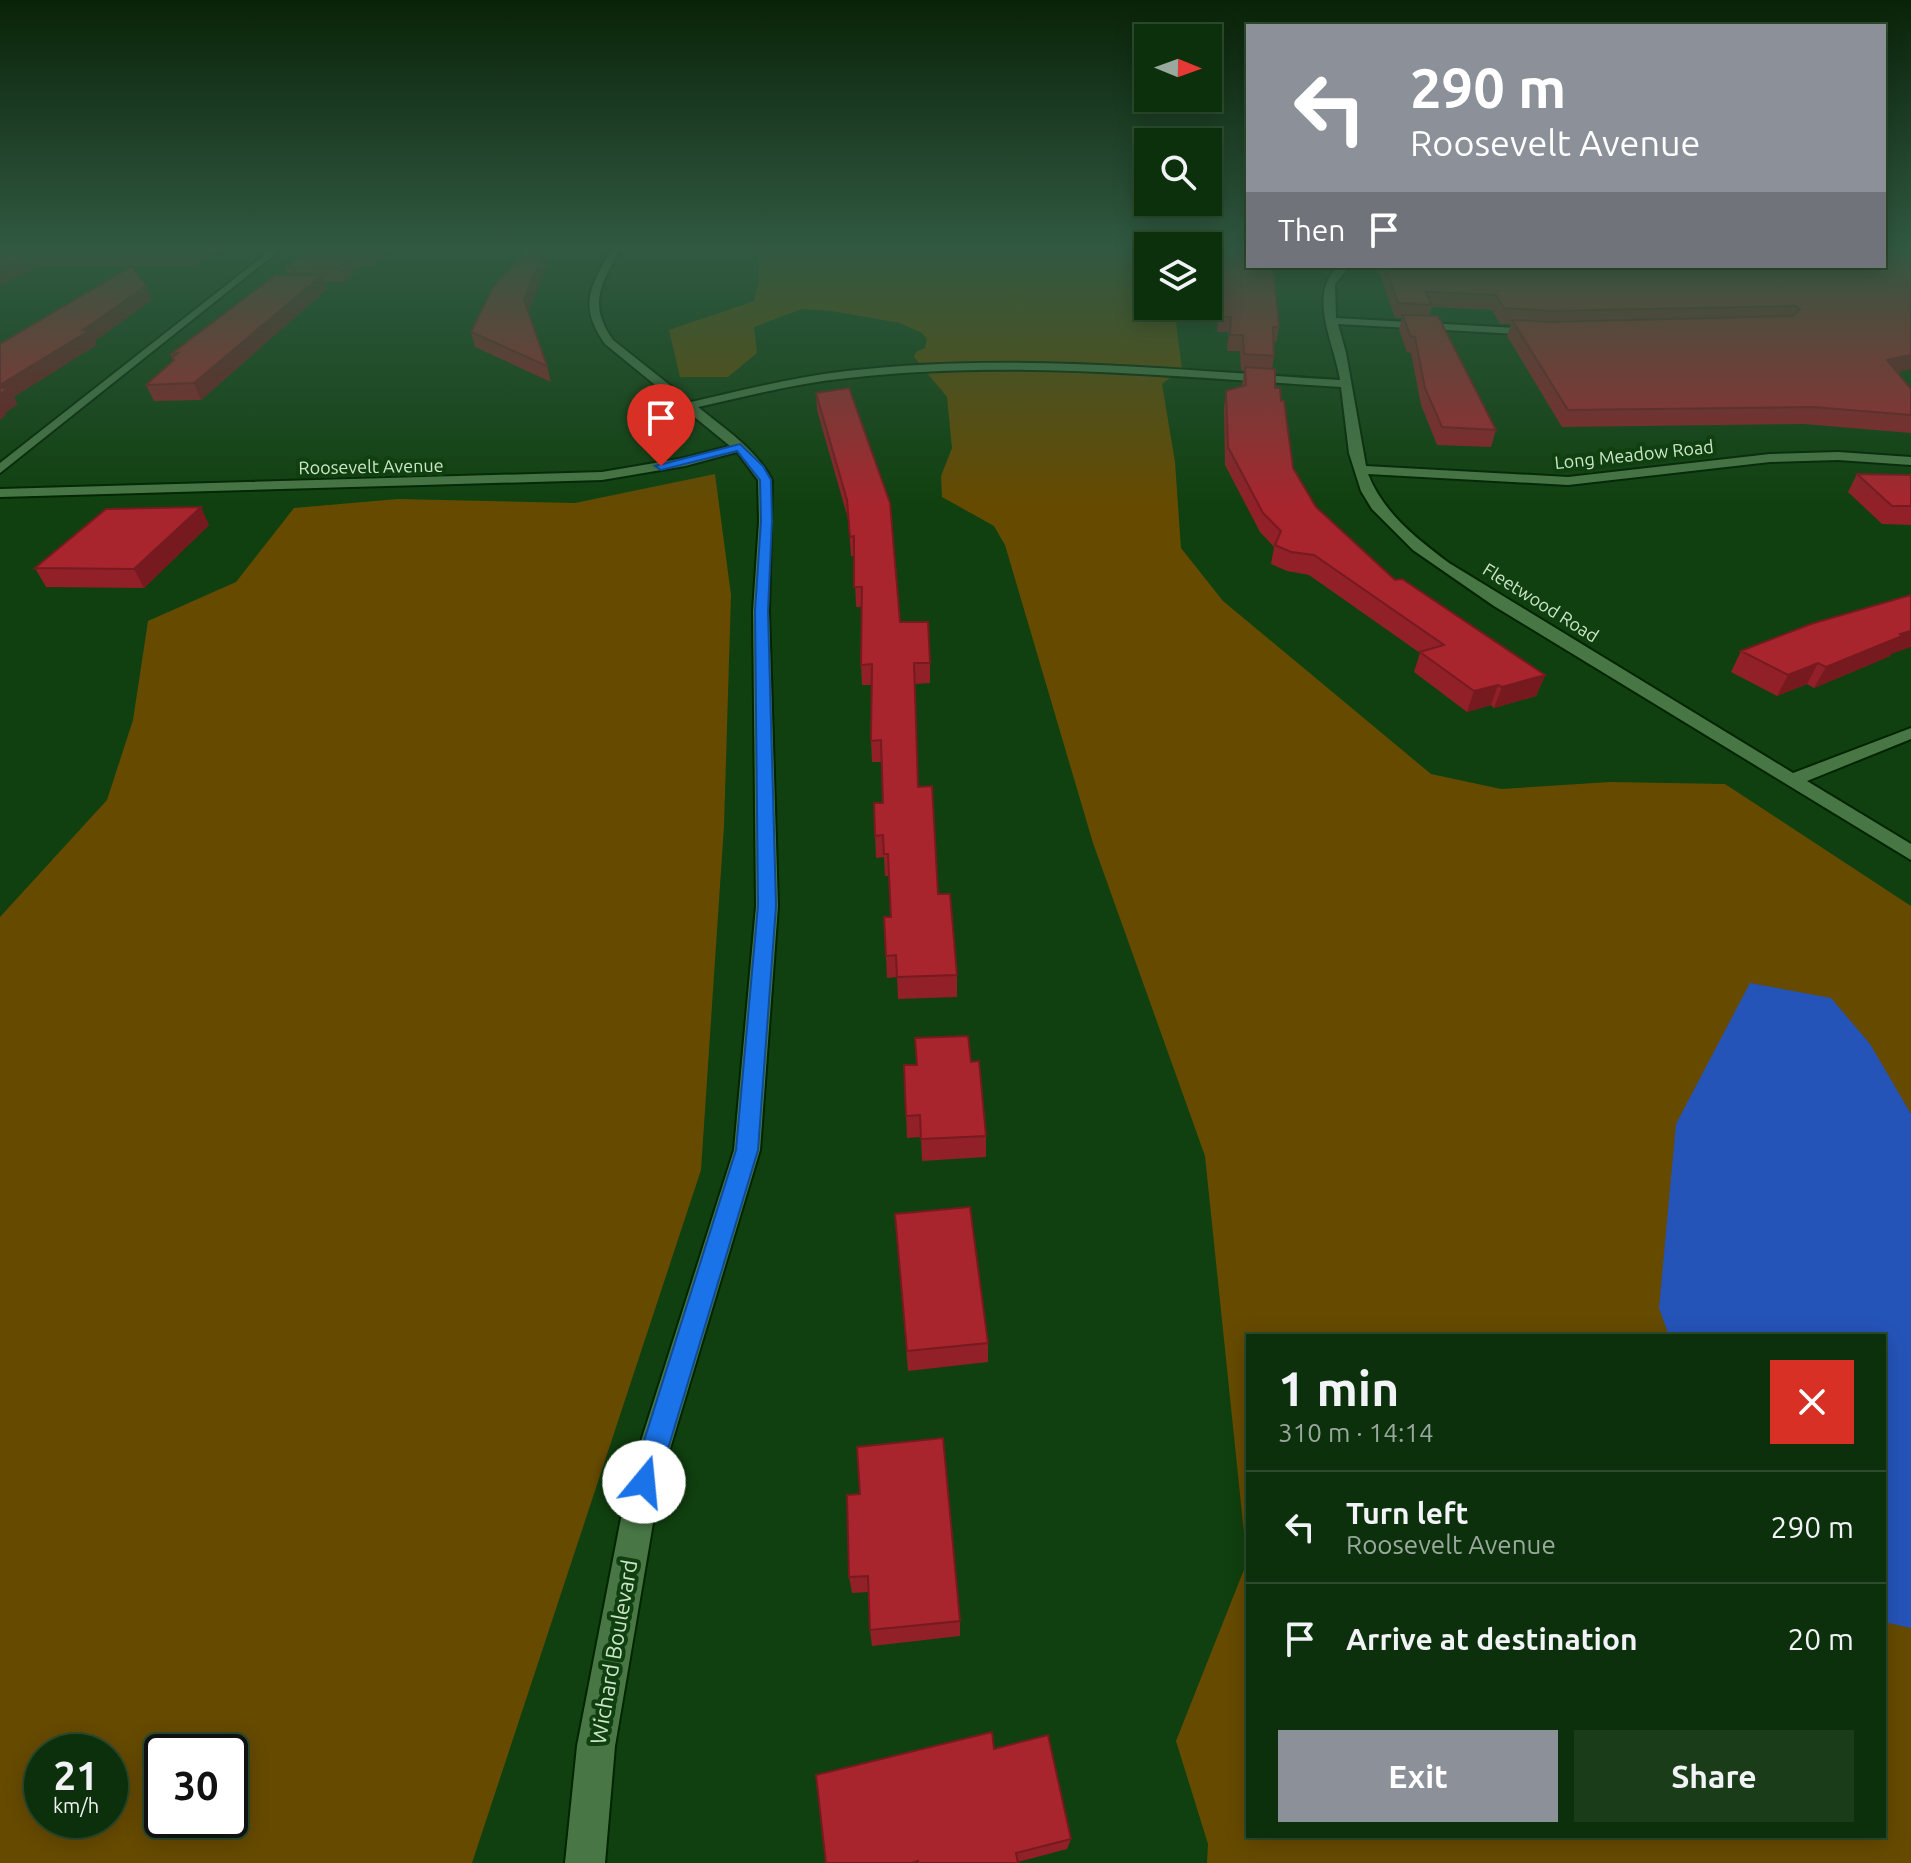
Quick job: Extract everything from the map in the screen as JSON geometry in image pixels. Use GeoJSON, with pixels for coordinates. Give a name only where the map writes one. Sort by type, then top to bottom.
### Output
{"type":"FeatureCollection","features":[{"type":"Feature","properties":{"kind":"street"},"geometry":{"type":"LineString","coordinates":[[0,469],[171,333]]}},
{"type":"Feature","properties":{"kind":"street","name":"Wichard Boulevard"},"geometry":{"type":"LineString","coordinates":[[585,1863],[596,1746],[644,1482],[747,1150],[767,906],[761,611],[765,480],[759,468],[740,447],[601,333]]}},
{"type":"Feature","properties":{"kind":"street","name":"Fleetwood Road"},"geometry":{"type":"LineString","coordinates":[[1335,333],[1361,470],[1375,504],[1408,538],[1490,596],[1911,853]]}},
{"type":"Feature","properties":{"kind":"street"},"geometry":{"type":"LineString","coordinates":[[689,406],[779,385],[849,374],[972,367],[1039,366],[1345,384]]}},
{"type":"Feature","properties":{"kind":"street","name":"Roosevelt Avenue"},"geometry":{"type":"LineString","coordinates":[[0,493],[602,476],[685,462],[740,447]]}},
{"type":"Feature","properties":{"kind":"street","name":"Long Meadow Road"},"geometry":{"type":"LineString","coordinates":[[1361,470],[1568,481],[1770,458],[1838,456],[1911,461]]}},
{"type":"Feature","properties":{"kind":"street"},"geometry":{"type":"LineString","coordinates":[[1792,780],[1911,733]]}},
{"type":"Feature","properties":{"kind":"shaded area"},"geometry":{"type":"Polygon","coordinates":[[[670,333],[755,333],[757,353],[728,377],[680,377],[670,333]]]}},
{"type":"Feature","properties":{"kind":"shaded area"},"geometry":{"type":"Polygon","coordinates":[[[922,333],[1177,333],[1182,369],[1162,384],[1175,462],[1181,548],[1223,601],[1431,774],[1501,789],[1610,782],[1725,784],[1911,906],[1911,1863],[1207,1863],[1208,1844],[1176,1741],[1246,1565],[1246,1838],[1886,1838],[1886,1334],[1246,1334],[1246,1552],[1205,1156],[1093,843],[1005,545],[994,526],[942,497],[941,476],[952,448],[947,397],[914,357],[916,352],[925,348],[927,339],[922,333]]]}},
{"type":"Feature","properties":{"kind":"shaded area"},"geometry":{"type":"Polygon","coordinates":[[[715,474],[731,595],[724,826],[701,1170],[472,1863],[0,1863],[0,917],[107,800],[133,720],[148,621],[236,582],[294,508],[398,499],[575,503],[715,474]]]}},
{"type":"Feature","properties":{"kind":"water"},"geometry":{"type":"Polygon","coordinates":[[[1750,983],[1831,998],[1870,1044],[1911,1114],[1911,1628],[1886,1622],[1886,1334],[1668,1334],[1659,1308],[1676,1124],[1750,983]]]}},
{"type":"Feature","properties":{"kind":"building"},"geometry":{"type":"Polygon","coordinates":[[[19,333],[85,333],[0,385],[0,344],[19,333]]]}},
{"type":"Feature","properties":{"kind":"building"},"geometry":{"type":"Polygon","coordinates":[[[199,333],[253,333],[194,383],[146,385],[178,353],[171,354],[199,333]]]}},
{"type":"Feature","properties":{"kind":"building"},"geometry":{"type":"Polygon","coordinates":[[[473,333],[535,333],[547,366],[473,333]]]}},
{"type":"Feature","properties":{"kind":"building"},"geometry":{"type":"Polygon","coordinates":[[[1230,333],[1273,333],[1274,356],[1244,354],[1243,335],[1230,333]]]}},
{"type":"Feature","properties":{"kind":"building"},"geometry":{"type":"Polygon","coordinates":[[[1409,333],[1447,333],[1496,430],[1442,427],[1425,388],[1415,337],[1409,333]]]}},
{"type":"Feature","properties":{"kind":"building"},"geometry":{"type":"Polygon","coordinates":[[[1520,333],[1911,333],[1911,355],[1887,360],[1911,389],[1911,415],[1812,407],[1568,410],[1520,333]]]}},
{"type":"Feature","properties":{"kind":"building"},"geometry":{"type":"Polygon","coordinates":[[[1245,367],[1275,369],[1275,388],[1280,388],[1281,401],[1284,401],[1293,468],[1316,507],[1395,580],[1402,579],[1545,675],[1474,691],[1420,652],[1444,645],[1314,555],[1291,552],[1275,545],[1281,531],[1263,513],[1228,447],[1226,391],[1246,385],[1245,367]]]}},
{"type":"Feature","properties":{"kind":"building"},"geometry":{"type":"Polygon","coordinates":[[[849,388],[890,503],[900,622],[928,622],[930,663],[914,663],[918,787],[932,786],[938,894],[950,894],[957,975],[897,977],[896,955],[886,956],[884,917],[891,917],[888,854],[884,854],[883,835],[875,836],[874,803],[883,803],[881,740],[871,741],[872,664],[861,665],[862,587],[854,587],[854,536],[850,537],[847,500],[816,393],[849,388]]]}},
{"type":"Feature","properties":{"kind":"building"},"geometry":{"type":"Polygon","coordinates":[[[1857,474],[1911,475],[1911,506],[1892,506],[1857,474]]]}},
{"type":"Feature","properties":{"kind":"building"},"geometry":{"type":"Polygon","coordinates":[[[201,507],[134,569],[35,568],[106,509],[201,507]]]}},
{"type":"Feature","properties":{"kind":"building"},"geometry":{"type":"Polygon","coordinates":[[[1911,595],[1911,631],[1826,667],[1818,663],[1788,675],[1741,651],[1811,624],[1911,595]]]}},
{"type":"Feature","properties":{"kind":"building"},"geometry":{"type":"Polygon","coordinates":[[[968,1036],[971,1062],[979,1061],[986,1136],[921,1139],[920,1115],[906,1116],[904,1065],[917,1065],[915,1038],[968,1036]]]}},
{"type":"Feature","properties":{"kind":"building"},"geometry":{"type":"Polygon","coordinates":[[[970,1207],[988,1343],[907,1351],[895,1214],[970,1207]]]}},
{"type":"Feature","properties":{"kind":"building"},"geometry":{"type":"Polygon","coordinates":[[[943,1438],[960,1621],[870,1630],[868,1576],[849,1577],[847,1495],[860,1494],[857,1447],[943,1438]]]}},
{"type":"Feature","properties":{"kind":"building"},"geometry":{"type":"Polygon","coordinates":[[[992,1732],[994,1749],[1048,1735],[1071,1839],[1016,1853],[1018,1863],[826,1863],[816,1775],[992,1732]]]}},
{"type":"Feature","properties":{"kind":"route"},"geometry":{"type":"LineString","coordinates":[[644,1482],[747,1150],[767,906],[761,611],[765,480],[759,468],[740,447],[661,466]]}}]}
